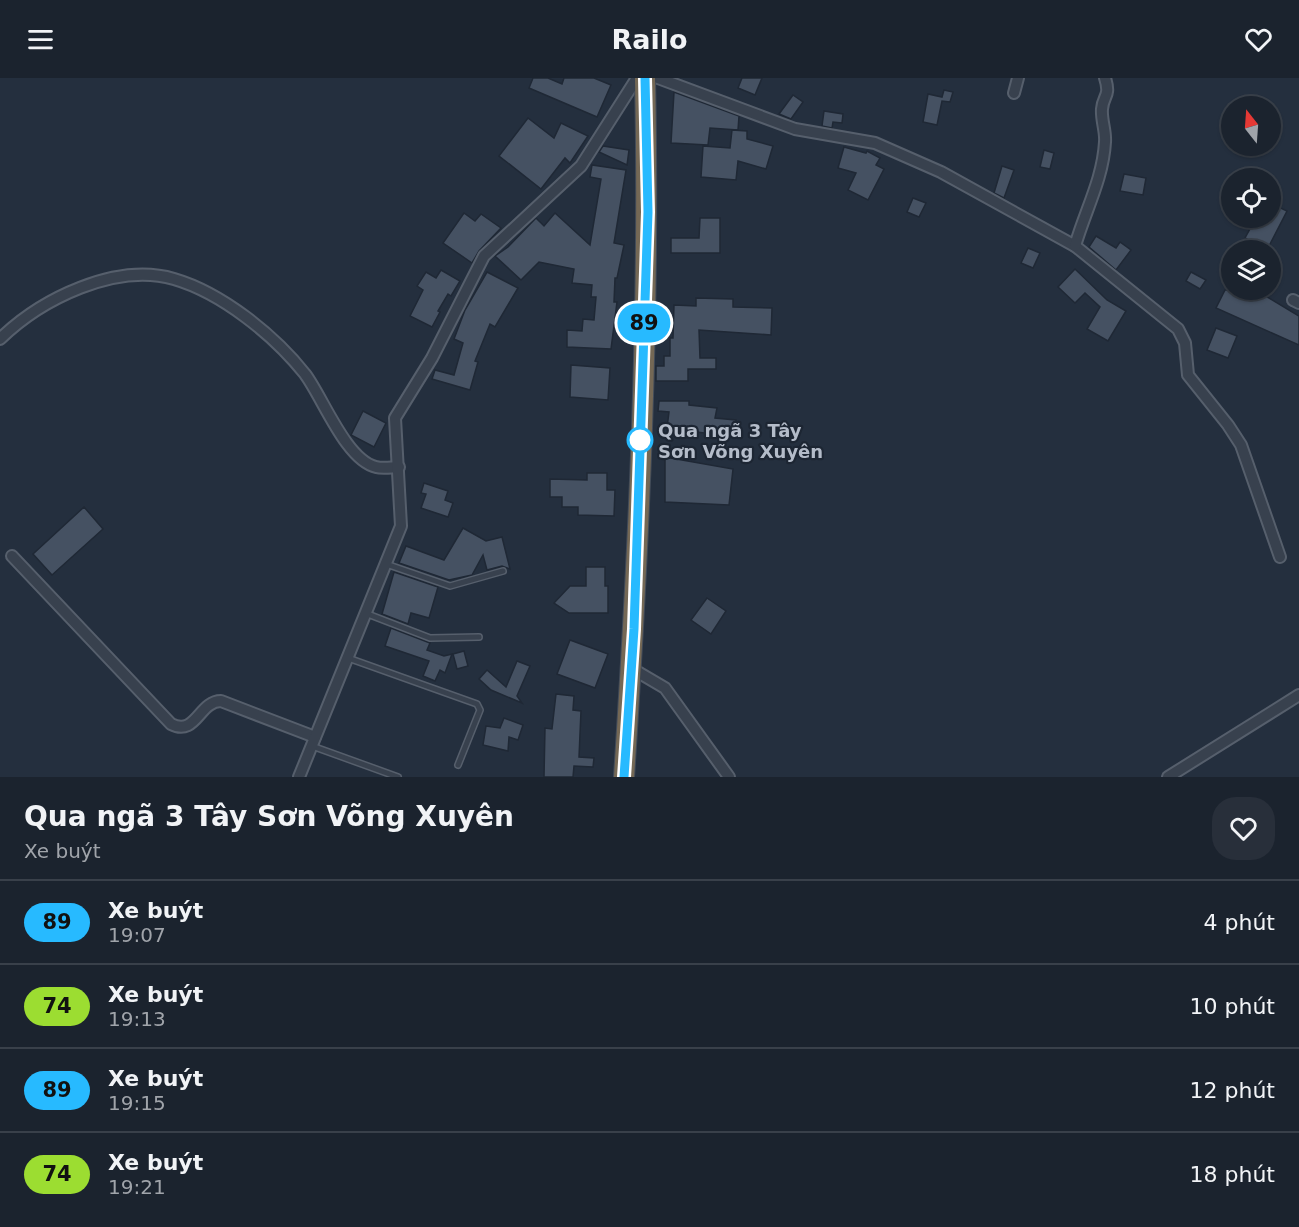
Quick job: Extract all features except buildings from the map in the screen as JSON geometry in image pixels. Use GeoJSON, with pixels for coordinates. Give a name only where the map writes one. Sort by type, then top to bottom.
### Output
{"type":"FeatureCollection","features":[{"type":"Feature","properties":{"kind":"highway"},"geometry":{"type":"LineString","coordinates":[[624,777],[631,668],[648,212],[645,78]]}},
{"type":"Feature","properties":{"kind":"street"},"geometry":{"type":"LineString","coordinates":[[299,777],[401,526],[395,418],[432,358],[484,256],[581,166],[637,78]]}},
{"type":"Feature","properties":{"kind":"street"},"geometry":{"type":"LineString","coordinates":[[658,78],[795,129],[875,143],[941,172],[1075,246],[1179,329],[1183,335],[1188,375],[1241,445],[1280,557]]}},
{"type":"Feature","properties":{"kind":"street"},"geometry":{"type":"LineString","coordinates":[[1014,93],[1018,78]]}},
{"type":"Feature","properties":{"kind":"street"},"geometry":{"type":"LineString","coordinates":[[1075,246],[1093,196],[1106,141],[1102,109],[1108,88],[1106,78]]}},
{"type":"Feature","properties":{"kind":"street"},"geometry":{"type":"LineString","coordinates":[[0,339],[32,312],[62,294],[124,277],[149,276],[173,279],[203,290],[270,337],[306,375],[350,446],[361,458],[376,467],[399,467]]}},
{"type":"Feature","properties":{"kind":"street"},"geometry":{"type":"LineString","coordinates":[[12,556],[171,724],[178,728],[186,727],[192,724],[209,705],[215,701],[221,701],[314,742]]}},
{"type":"Feature","properties":{"kind":"street"},"geometry":{"type":"LineString","coordinates":[[631,668],[665,688],[729,777]]}},
{"type":"Feature","properties":{"kind":"street"},"geometry":{"type":"LineString","coordinates":[[1168,777],[1299,695]]}},
{"type":"Feature","properties":{"kind":"lane"},"geometry":{"type":"LineString","coordinates":[[386,564],[450,586],[504,571]]}},
{"type":"Feature","properties":{"kind":"lane"},"geometry":{"type":"LineString","coordinates":[[365,613],[430,638],[479,637]]}},
{"type":"Feature","properties":{"kind":"lane"},"geometry":{"type":"LineString","coordinates":[[348,658],[477,704],[480,710],[458,765]]}},
{"type":"Feature","properties":{"kind":"lane"},"geometry":{"type":"LineString","coordinates":[[314,742],[398,777]]}},
{"type":"Feature","properties":{"kind":"bus line","name":"89"},"geometry":{"type":"LineString","coordinates":[[624,777],[634,629],[648,212],[645,78]]}},
{"type":"Feature","properties":{"kind":"place","name":"Qua ngã 3 Tây Sơn Võng Xuyên"},"geometry":{"type":"Point","coordinates":[640,440]}}]}
